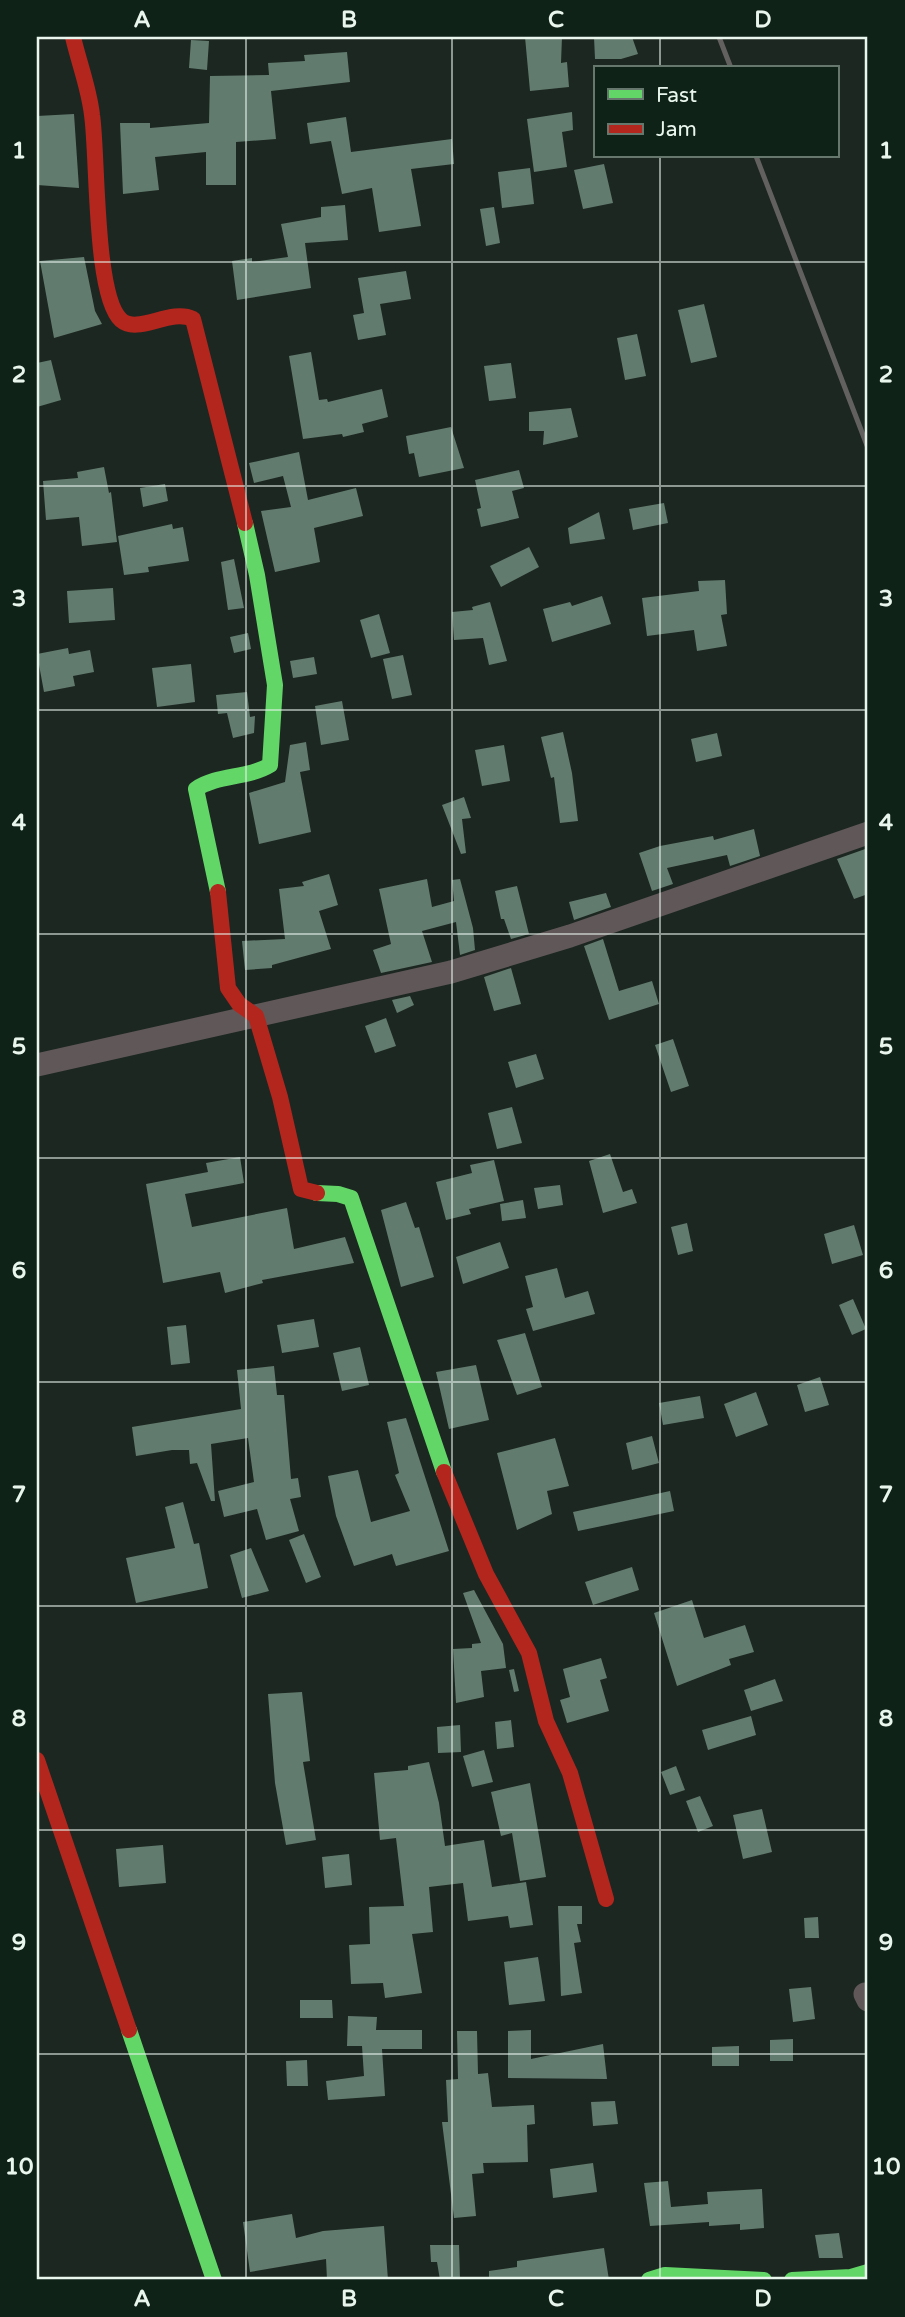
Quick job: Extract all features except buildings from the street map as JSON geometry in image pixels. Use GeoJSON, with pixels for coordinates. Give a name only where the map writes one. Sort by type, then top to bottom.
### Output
{"type":"FeatureCollection","features":[{"type":"Feature","properties":{"kind":"main road"},"geometry":{"type":"LineString","coordinates":[[74,37],[80,70],[90,100],[100,242],[113,310],[120,320],[128,324],[178,314],[186,314],[192,319],[220,418],[257,575],[275,685],[270,765],[264,770],[226,781],[205,782],[196,789],[195,794],[220,901],[228,988],[239,1004],[256,1016],[281,1097],[297,1183],[306,1193],[332,1192],[351,1198],[447,1480],[486,1574],[529,1653],[546,1721],[570,1773],[606,1899]]}},
{"type":"Feature","properties":{"kind":"main road"},"geometry":{"type":"LineString","coordinates":[[37,1760],[214,2280]]}},
{"type":"Feature","properties":{"kind":"main road"},"geometry":{"type":"LineString","coordinates":[[792,2280],[851,2277],[868,2272]]}},
{"type":"Feature","properties":{"kind":"main road"},"geometry":{"type":"LineString","coordinates":[[649,2280],[665,2275],[764,2280]]}},
{"type":"Feature","properties":{"kind":"street"},"geometry":{"type":"LineString","coordinates":[[37,1065],[451,972],[570,936],[868,833]]}},
{"type":"Feature","properties":{"kind":"street"},"geometry":{"type":"LineString","coordinates":[[37,1831],[61,1831]]}},
{"type":"Feature","properties":{"kind":"railway"},"geometry":{"type":"LineString","coordinates":[[719,37],[730,66]]}},
{"type":"Feature","properties":{"kind":"railway"},"geometry":{"type":"LineString","coordinates":[[757,158],[868,448]]}},
{"type":"Feature","properties":{"kind":"traffic: fast"},"geometry":{"type":"LineString","coordinates":[[218,892],[196,789],[270,765],[275,685],[257,575],[245,523]]}},
{"type":"Feature","properties":{"kind":"traffic: fast"},"geometry":{"type":"LineString","coordinates":[[317,1193],[351,1198],[444,1472]]}},
{"type":"Feature","properties":{"kind":"traffic: fast"},"geometry":{"type":"LineString","coordinates":[[129,2030],[214,2280]]}},
{"type":"Feature","properties":{"kind":"traffic: fast"},"geometry":{"type":"LineString","coordinates":[[792,2280],[851,2277],[868,2272]]}},
{"type":"Feature","properties":{"kind":"traffic: fast"},"geometry":{"type":"LineString","coordinates":[[649,2280],[665,2275],[764,2280]]}},
{"type":"Feature","properties":{"kind":"traffic: jam"},"geometry":{"type":"LineString","coordinates":[[73,37],[91,105],[102,255],[112,306],[121,320],[128,324],[136,325],[184,316],[193,319],[245,523]]}},
{"type":"Feature","properties":{"kind":"traffic: jam"},"geometry":{"type":"LineString","coordinates":[[218,892],[228,988],[239,1004],[256,1016],[280,1097],[301,1189],[317,1193]]}},
{"type":"Feature","properties":{"kind":"traffic: jam"},"geometry":{"type":"LineString","coordinates":[[444,1472],[486,1574],[529,1653],[546,1721],[570,1773],[606,1899]]}},
{"type":"Feature","properties":{"kind":"traffic: jam"},"geometry":{"type":"LineString","coordinates":[[37,1760],[129,2030]]}}]}
